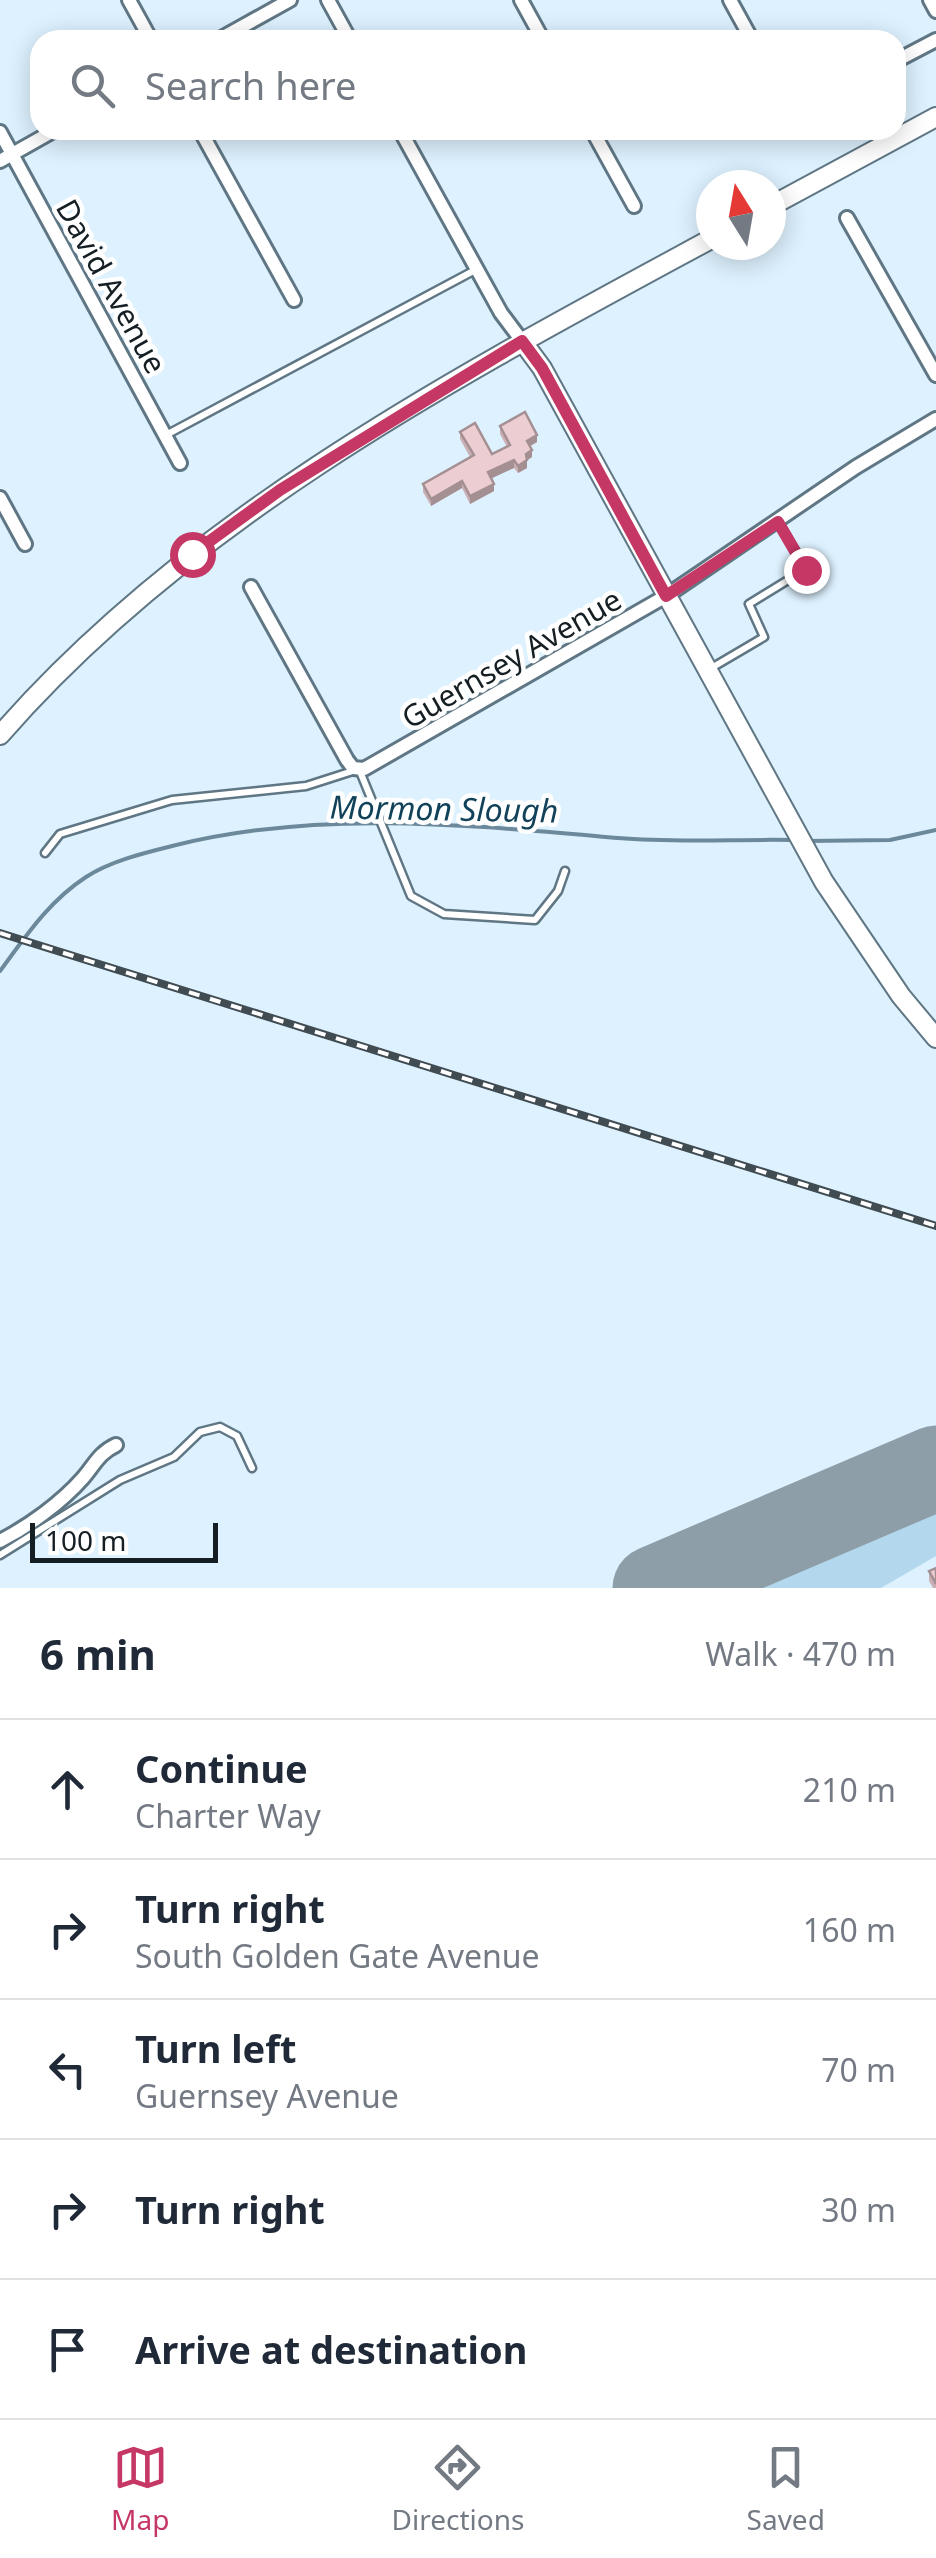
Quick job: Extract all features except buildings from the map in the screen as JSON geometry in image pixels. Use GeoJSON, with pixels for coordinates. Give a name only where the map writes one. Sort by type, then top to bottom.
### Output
{"type":"FeatureCollection","features":[{"type":"Feature","properties":{"kind":"main road"},"geometry":{"type":"LineString","coordinates":[[906,133],[936,117]]}},
{"type":"Feature","properties":{"kind":"main road"},"geometry":{"type":"LineString","coordinates":[[786,198],[893,140]]}},
{"type":"Feature","properties":{"kind":"main road"},"geometry":{"type":"LineString","coordinates":[[0,735],[57,673],[192,554],[280,490],[522,341],[696,247]]}},
{"type":"Feature","properties":{"kind":"main road"},"geometry":{"type":"LineString","coordinates":[[522,341],[542,368],[824,882],[901,996],[936,1038]]}},
{"type":"Feature","properties":{"kind":"street"},"geometry":{"type":"LineString","coordinates":[[129,0],[146,30]]}},
{"type":"Feature","properties":{"kind":"street"},"geometry":{"type":"LineString","coordinates":[[236,30],[290,0]]}},
{"type":"Feature","properties":{"kind":"street"},"geometry":{"type":"LineString","coordinates":[[328,0],[344,30]]}},
{"type":"Feature","properties":{"kind":"street"},"geometry":{"type":"LineString","coordinates":[[520,0],[536,30]]}},
{"type":"Feature","properties":{"kind":"street"},"geometry":{"type":"LineString","coordinates":[[730,0],[746,30]]}},
{"type":"Feature","properties":{"kind":"street"},"geometry":{"type":"LineString","coordinates":[[930,0],[936,10]]}},
{"type":"Feature","properties":{"kind":"street"},"geometry":{"type":"LineString","coordinates":[[906,56],[936,40]]}},
{"type":"Feature","properties":{"kind":"street","name":"David Avenue"},"geometry":{"type":"LineString","coordinates":[[0,132],[6,157],[180,464]]}},
{"type":"Feature","properties":{"kind":"street"},"geometry":{"type":"LineString","coordinates":[[6,157],[37,140]]}},
{"type":"Feature","properties":{"kind":"street"},"geometry":{"type":"LineString","coordinates":[[206,140],[294,300]]}},
{"type":"Feature","properties":{"kind":"street"},"geometry":{"type":"LineString","coordinates":[[406,140],[522,341]]}},
{"type":"Feature","properties":{"kind":"street"},"geometry":{"type":"LineString","coordinates":[[598,140],[634,206]]}},
{"type":"Feature","properties":{"kind":"street"},"geometry":{"type":"LineString","coordinates":[[848,218],[936,375]]}},
{"type":"Feature","properties":{"kind":"street","name":"Guernsey Avenue"},"geometry":{"type":"LineString","coordinates":[[359,770],[386,759],[666,596],[936,420]]}},
{"type":"Feature","properties":{"kind":"street"},"geometry":{"type":"LineString","coordinates":[[0,498],[25,544]]}},
{"type":"Feature","properties":{"kind":"street"},"geometry":{"type":"LineString","coordinates":[[251,588],[347,760],[359,770]]}},
{"type":"Feature","properties":{"kind":"street"},"geometry":{"type":"LineString","coordinates":[[0,1541],[82,1479],[101,1452],[116,1444]]}},
{"type":"Feature","properties":{"kind":"lane"},"geometry":{"type":"LineString","coordinates":[[165,435],[477,269]]}},
{"type":"Feature","properties":{"kind":"lane"},"geometry":{"type":"LineString","coordinates":[[706,670],[764,637],[750,604],[806,570],[778,522]]}},
{"type":"Feature","properties":{"kind":"lane"},"geometry":{"type":"LineString","coordinates":[[45,852],[60,834],[172,800],[306,786],[359,770],[411,896],[444,914],[535,920],[558,891],[565,870]]}},
{"type":"Feature","properties":{"kind":"lane"},"geometry":{"type":"LineString","coordinates":[[0,1555],[120,1480],[174,1457],[200,1432],[220,1428],[237,1436],[252,1468]]}},
{"type":"Feature","properties":{"kind":"shaded area"},"geometry":{"type":"Polygon","coordinates":[[[936,1493],[936,1556],[881,1588],[709,1588],[936,1493]]]}},
{"type":"Feature","properties":{"kind":"waterway","name":"Mormon Slough"},"geometry":{"type":"LineString","coordinates":[[0,971],[49,908],[86,877],[139,855],[227,834],[282,827],[394,823],[683,841],[792,840]]}},
{"type":"Feature","properties":{"kind":"waterway","name":"Mormon Slough"},"geometry":{"type":"LineString","coordinates":[[807,841],[890,840],[936,830]]}},
{"type":"Feature","properties":{"kind":"runway"},"geometry":{"type":"LineString","coordinates":[[655,1588],[936,1468]]}},
{"type":"Feature","properties":{"kind":"railway"},"geometry":{"type":"LineString","coordinates":[[0,933],[936,1226]]}},
{"type":"Feature","properties":{"kind":"route"},"geometry":{"type":"LineString","coordinates":[[192,554],[280,490],[522,341],[542,368],[666,596],[778,522],[806,570]]}}]}
